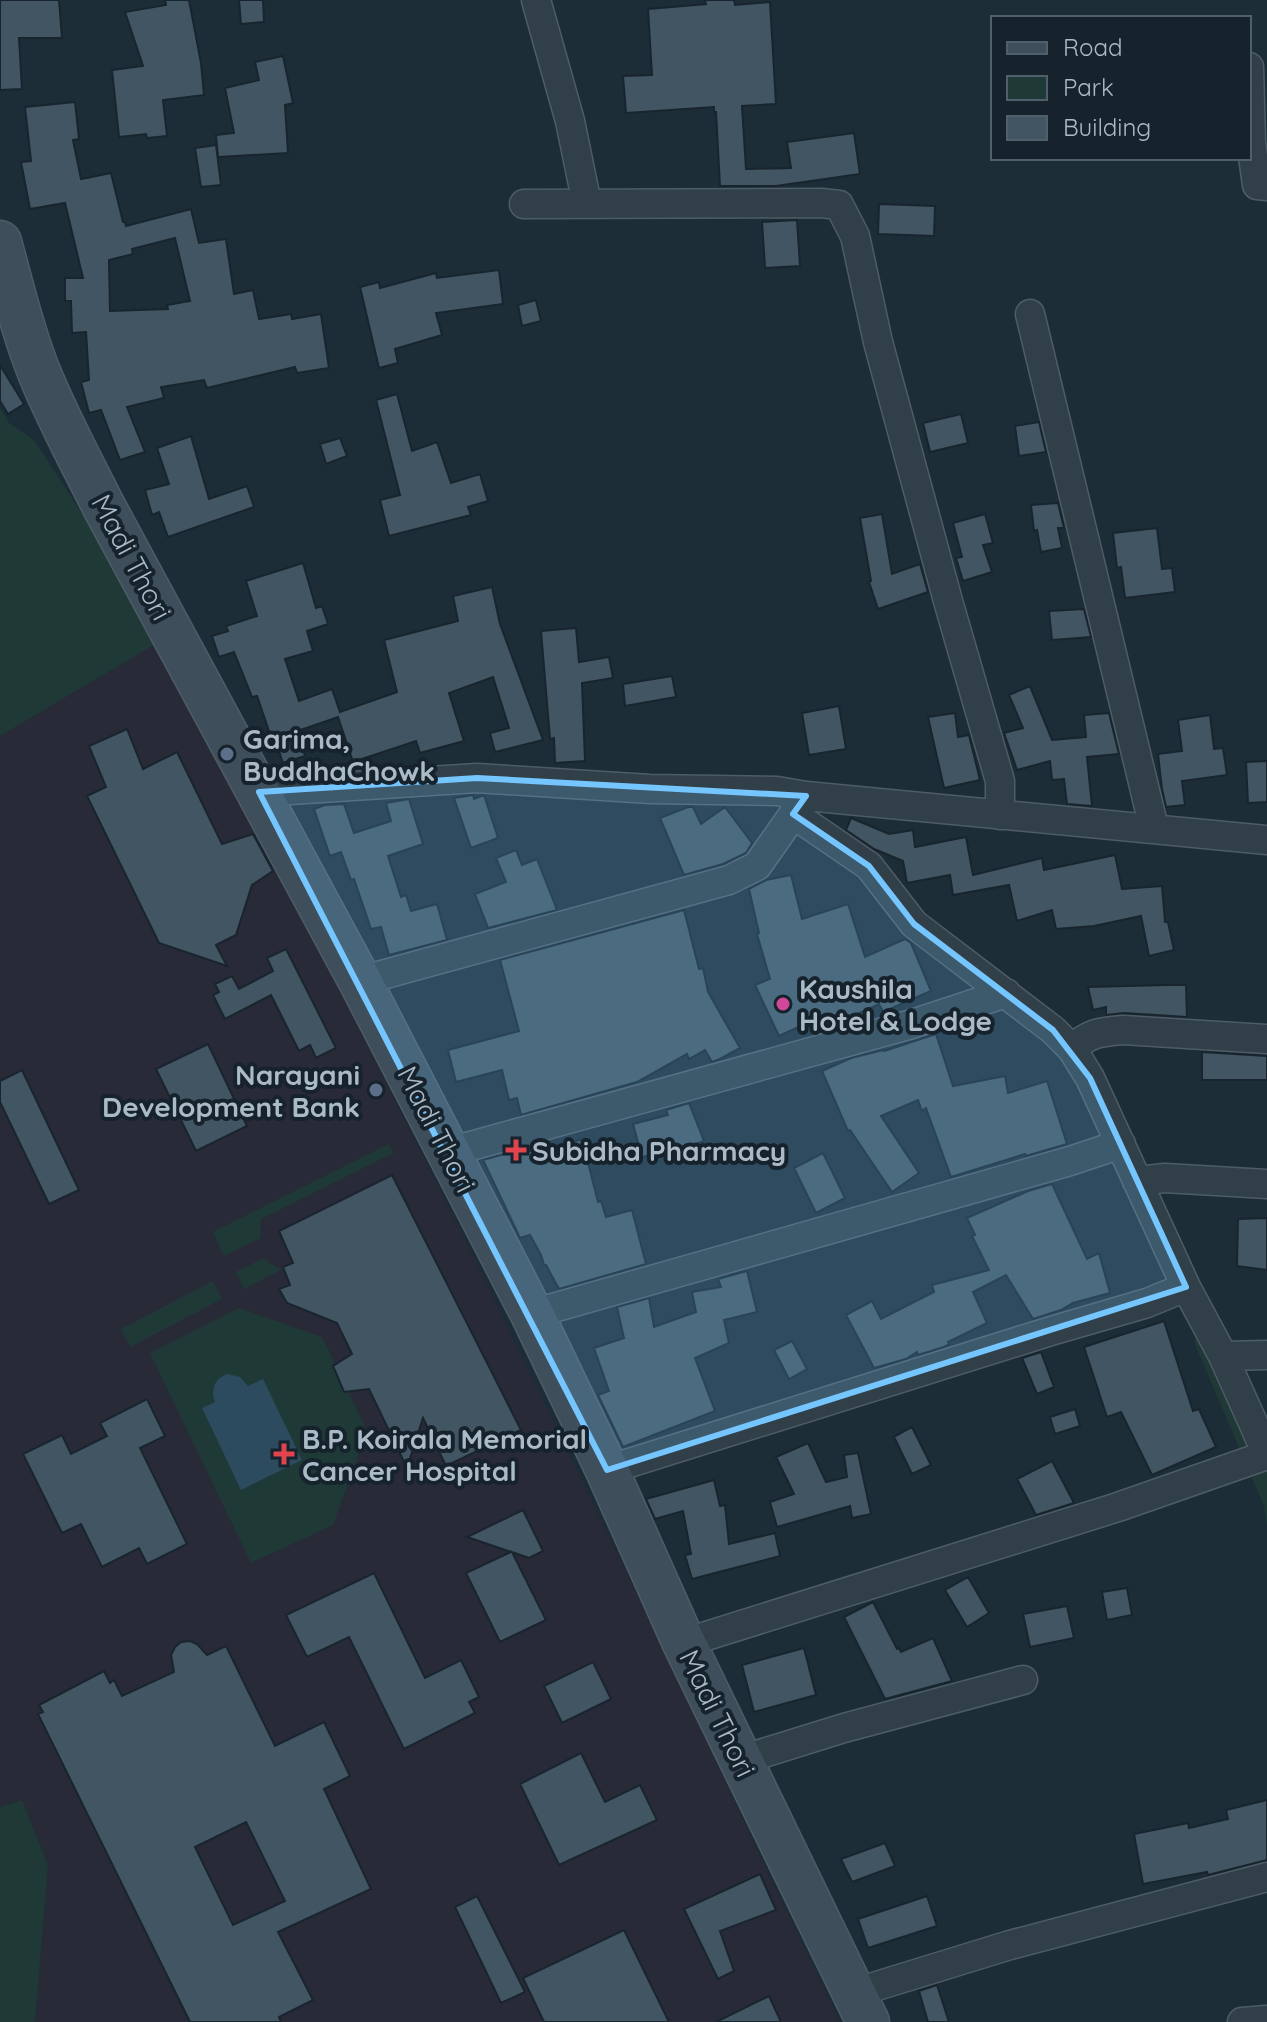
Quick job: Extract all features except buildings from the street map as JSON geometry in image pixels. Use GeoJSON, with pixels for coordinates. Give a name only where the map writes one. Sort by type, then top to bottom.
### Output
{"type":"FeatureCollection","features":[{"type":"Feature","properties":{"kind":"main road","name":"Madi Thori"},"geometry":{"type":"LineString","coordinates":[[0,242],[39,372],[63,424],[103,505],[360,981],[532,1314],[607,1470],[684,1643],[861,2007]]}},
{"type":"Feature","properties":{"kind":"street"},"geometry":{"type":"LineString","coordinates":[[536,0],[570,121],[587,204]]}},
{"type":"Feature","properties":{"kind":"street"},"geometry":{"type":"LineString","coordinates":[[1251,142],[1257,185],[1267,186]]}},
{"type":"Feature","properties":{"kind":"street"},"geometry":{"type":"LineString","coordinates":[[524,204],[839,205],[855,236],[878,342],[1000,781],[1000,815]]}},
{"type":"Feature","properties":{"kind":"street"},"geometry":{"type":"LineString","coordinates":[[1030,314],[1154,828]]}},
{"type":"Feature","properties":{"kind":"street"},"geometry":{"type":"LineString","coordinates":[[259,792],[477,778],[650,789],[777,791],[799,805],[869,866],[914,924],[1053,1030],[1072,1049],[1090,1078],[1267,1455],[1118,1507],[684,1643]]}},
{"type":"Feature","properties":{"kind":"street"},"geometry":{"type":"LineString","coordinates":[[799,805],[1000,815],[1267,840]]}},
{"type":"Feature","properties":{"kind":"street"},"geometry":{"type":"LineString","coordinates":[[360,981],[729,880],[757,866],[799,805]]}},
{"type":"Feature","properties":{"kind":"street"},"geometry":{"type":"LineString","coordinates":[[449,1152],[912,1024],[1006,993]]}},
{"type":"Feature","properties":{"kind":"street"},"geometry":{"type":"LineString","coordinates":[[1072,1049],[1085,1037],[1123,1030],[1267,1039]]}},
{"type":"Feature","properties":{"kind":"street"},"geometry":{"type":"LineString","coordinates":[[532,1314],[1121,1144]]}},
{"type":"Feature","properties":{"kind":"street"},"geometry":{"type":"LineString","coordinates":[[1137,1181],[1165,1178],[1267,1184]]}},
{"type":"Feature","properties":{"kind":"street"},"geometry":{"type":"LineString","coordinates":[[607,1470],[1147,1303],[1186,1287]]}},
{"type":"Feature","properties":{"kind":"street"},"geometry":{"type":"LineString","coordinates":[[1223,1356],[1267,1355]]}},
{"type":"Feature","properties":{"kind":"street"},"geometry":{"type":"LineString","coordinates":[[741,1760],[844,1728],[1023,1680]]}},
{"type":"Feature","properties":{"kind":"street"},"geometry":{"type":"LineString","coordinates":[[861,2007],[1010,1945],[1267,1877]]}},
{"type":"Feature","properties":{"kind":"street"},"geometry":{"type":"LineString","coordinates":[[1242,2022],[1267,2020]]}},
{"type":"Feature","properties":{"kind":"highlighted area"},"geometry":{"type":"Polygon","coordinates":[[[477,778],[806,796],[793,814],[869,866],[914,924],[1053,1030],[1090,1078],[1186,1287],[607,1470],[259,792],[477,778]]]}},
{"type":"Feature","properties":{"kind":"shaded area","name":"B.P. Koirala Memorial Cancer Hospital"},"geometry":{"type":"Polygon","coordinates":[[[164,639],[474,1258],[840,2022],[35,2022],[48,1865],[22,1800],[0,1807],[0,736],[164,639]]]}},
{"type":"Feature","properties":{"kind":"shaded area"},"geometry":{"type":"Polygon","coordinates":[[[228,1374],[240,1377],[248,1386],[263,1379],[302,1460],[241,1490],[202,1408],[215,1402],[215,1385],[228,1374]]]}},
{"type":"Feature","properties":{"kind":"green space"},"geometry":{"type":"Polygon","coordinates":[[[0,408],[9,423],[34,440],[164,639],[0,736],[0,408]]]}},
{"type":"Feature","properties":{"kind":"green space"},"geometry":{"type":"Polygon","coordinates":[[[389,1144],[393,1153],[261,1219],[260,1238],[224,1256],[213,1232],[389,1144]]]}},
{"type":"Feature","properties":{"kind":"green space"},"geometry":{"type":"Polygon","coordinates":[[[263,1258],[281,1270],[244,1289],[236,1272],[263,1258]]]}},
{"type":"Feature","properties":{"kind":"green space"},"geometry":{"type":"Polygon","coordinates":[[[213,1281],[222,1299],[130,1347],[121,1329],[213,1281]]]}},
{"type":"Feature","properties":{"kind":"green space"},"geometry":{"type":"Polygon","coordinates":[[[1204,1295],[1267,1419],[1267,1525],[1264,1506],[1194,1342],[1204,1295]]]}},
{"type":"Feature","properties":{"kind":"green space"},"geometry":{"type":"Polygon","coordinates":[[[239,1308],[322,1337],[367,1431],[333,1525],[251,1563],[150,1353],[239,1308]]]}},
{"type":"Feature","properties":{"kind":"green space"},"geometry":{"type":"Polygon","coordinates":[[[22,1800],[48,1865],[35,2022],[0,2022],[0,1807],[22,1800]]]}},
{"type":"Feature","properties":{"kind":"place","name":"Garima, BuddhaChowk"},"geometry":{"type":"Point","coordinates":[227,754]}},
{"type":"Feature","properties":{"kind":"place","name":"Kaushila Hotel & Lodge"},"geometry":{"type":"Point","coordinates":[783,1004]}},
{"type":"Feature","properties":{"kind":"place","name":"Narayani Development Bank"},"geometry":{"type":"Point","coordinates":[376,1090]}},
{"type":"Feature","properties":{"kind":"place","name":"Subidha Pharmacy"},"geometry":{"type":"Point","coordinates":[516,1150]}},
{"type":"Feature","properties":{"kind":"place","name":"B.P. Koirala Memorial Cancer Hospital"},"geometry":{"type":"Point","coordinates":[284,1454]}}]}
